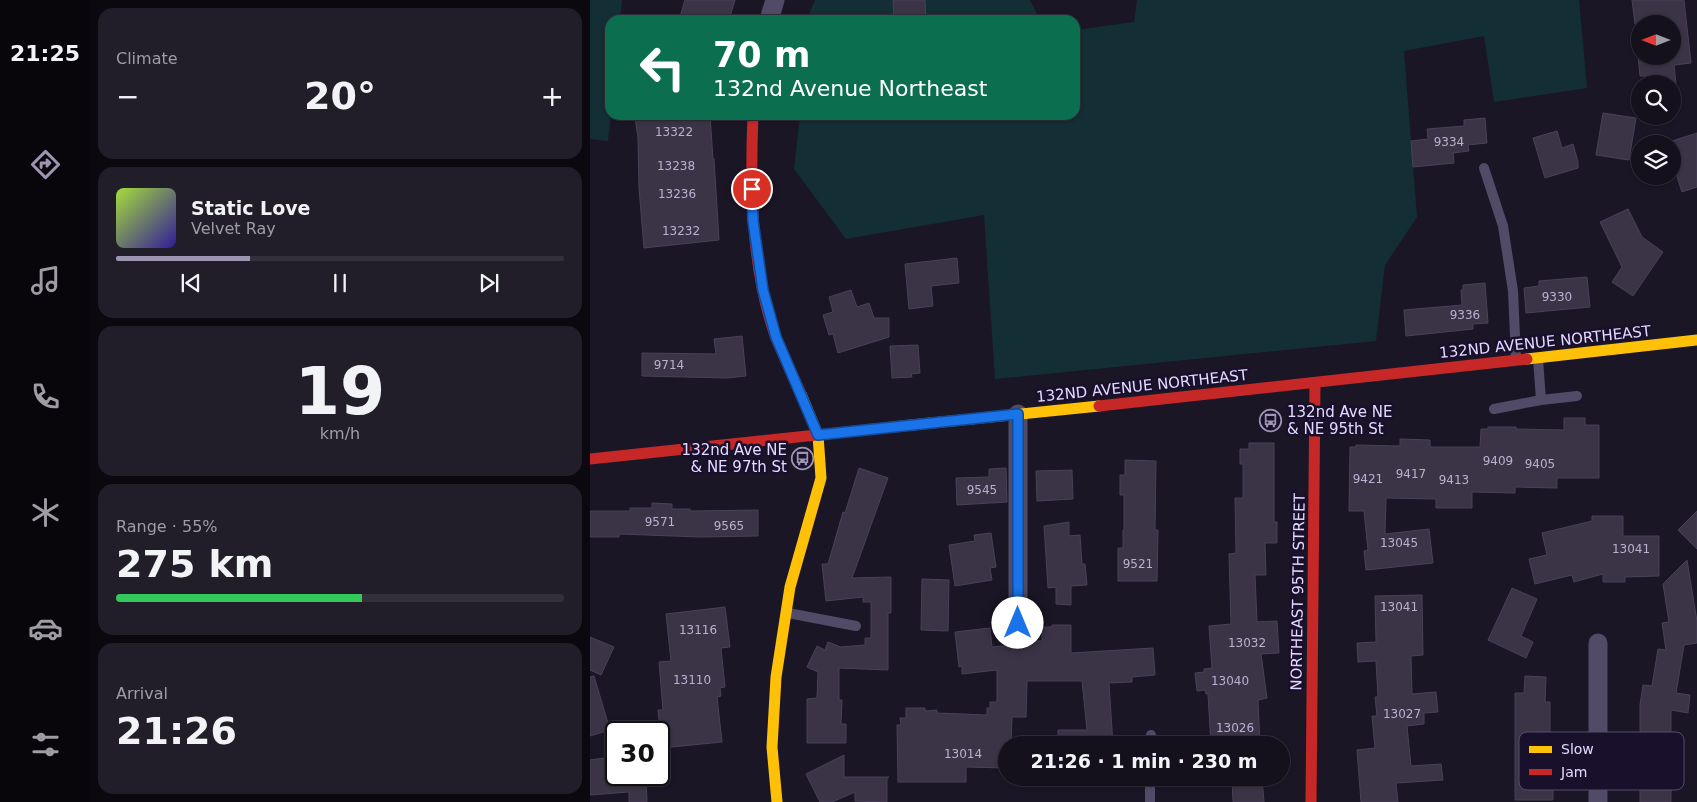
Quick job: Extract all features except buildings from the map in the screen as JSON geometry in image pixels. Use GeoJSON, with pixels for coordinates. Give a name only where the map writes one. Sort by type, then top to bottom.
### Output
{"type":"FeatureCollection","features":[{"type":"Feature","properties":{"kind":"street"},"geometry":{"type":"LineString","coordinates":[[770,15],[775,0]]}},
{"type":"Feature","properties":{"kind":"street"},"geometry":{"type":"LineString","coordinates":[[753,120],[751,158],[753,221],[763,290],[776,337],[818,435],[821,478],[790,587],[776,677],[772,747],[777,802]]}},
{"type":"Feature","properties":{"kind":"street","name":"132ND AVENUE NORTHEAST"},"geometry":{"type":"LineString","coordinates":[[590,459],[1697,340]]}},
{"type":"Feature","properties":{"kind":"street","name":"NORTHEAST 95TH STREET"},"geometry":{"type":"LineString","coordinates":[[1310,802],[1315,382]]}},
{"type":"Feature","properties":{"kind":"street"},"geometry":{"type":"LineString","coordinates":[[1018,414],[1018,623]]}},
{"type":"Feature","properties":{"kind":"street"},"geometry":{"type":"LineString","coordinates":[[1598,643],[1598,732]]}},
{"type":"Feature","properties":{"kind":"lane"},"geometry":{"type":"LineString","coordinates":[[1484,168],[1503,226],[1513,291],[1516,360]]}},
{"type":"Feature","properties":{"kind":"lane"},"geometry":{"type":"LineString","coordinates":[[1538,358],[1541,400]]}},
{"type":"Feature","properties":{"kind":"lane"},"geometry":{"type":"LineString","coordinates":[[1494,409],[1541,400],[1577,396]]}},
{"type":"Feature","properties":{"kind":"lane"},"geometry":{"type":"LineString","coordinates":[[786,613],[856,626]]}},
{"type":"Feature","properties":{"kind":"lane"},"geometry":{"type":"LineString","coordinates":[[1150,786],[1150,802]]}},
{"type":"Feature","properties":{"kind":"green space"},"geometry":{"type":"Polygon","coordinates":[[[590,0],[622,0],[620,15],[605,15],[605,120],[610,120],[608,141],[590,139],[590,0]]]}},
{"type":"Feature","properties":{"kind":"green space"},"geometry":{"type":"Polygon","coordinates":[[[815,0],[1030,0],[1038,15],[810,15],[815,0]]]}},
{"type":"Feature","properties":{"kind":"green space"},"geometry":{"type":"Polygon","coordinates":[[[1137,0],[1579,0],[1587,88],[1494,102],[1484,36],[1404,51],[1417,217],[1385,265],[1376,341],[995,379],[984,215],[846,239],[794,169],[799,120],[1080,120],[1080,29],[1134,22],[1137,0]]]}},
{"type":"Feature","properties":{"kind":"traffic: slow"},"geometry":{"type":"LineString","coordinates":[[1527,359],[1697,340]]}},
{"type":"Feature","properties":{"kind":"traffic: slow"},"geometry":{"type":"LineString","coordinates":[[777,802],[772,747],[776,677],[790,587],[821,478],[818,435],[801,394]]}},
{"type":"Feature","properties":{"kind":"traffic: slow"},"geometry":{"type":"LineString","coordinates":[[902,426],[1099,406]]}},
{"type":"Feature","properties":{"kind":"traffic: jam"},"geometry":{"type":"LineString","coordinates":[[753,120],[752,199],[761,284],[776,338],[801,394]]}},
{"type":"Feature","properties":{"kind":"traffic: jam"},"geometry":{"type":"LineString","coordinates":[[1099,406],[1527,359]]}},
{"type":"Feature","properties":{"kind":"traffic: jam"},"geometry":{"type":"LineString","coordinates":[[1311,802],[1315,383]]}},
{"type":"Feature","properties":{"kind":"traffic: jam"},"geometry":{"type":"LineString","coordinates":[[590,459],[902,426]]}},
{"type":"Feature","properties":{"kind":"place","name":"132nd Ave NE & NE 95th St"},"geometry":{"type":"Point","coordinates":[1271,421]}},
{"type":"Feature","properties":{"kind":"place","name":"132nd Ave NE & NE 97th St"},"geometry":{"type":"Point","coordinates":[803,459]}},
{"type":"Feature","properties":{"kind":"route"},"geometry":{"type":"LineString","coordinates":[[752,189],[753,221],[763,290],[776,337],[818,435],[1018,414],[1018,623]]}}]}
